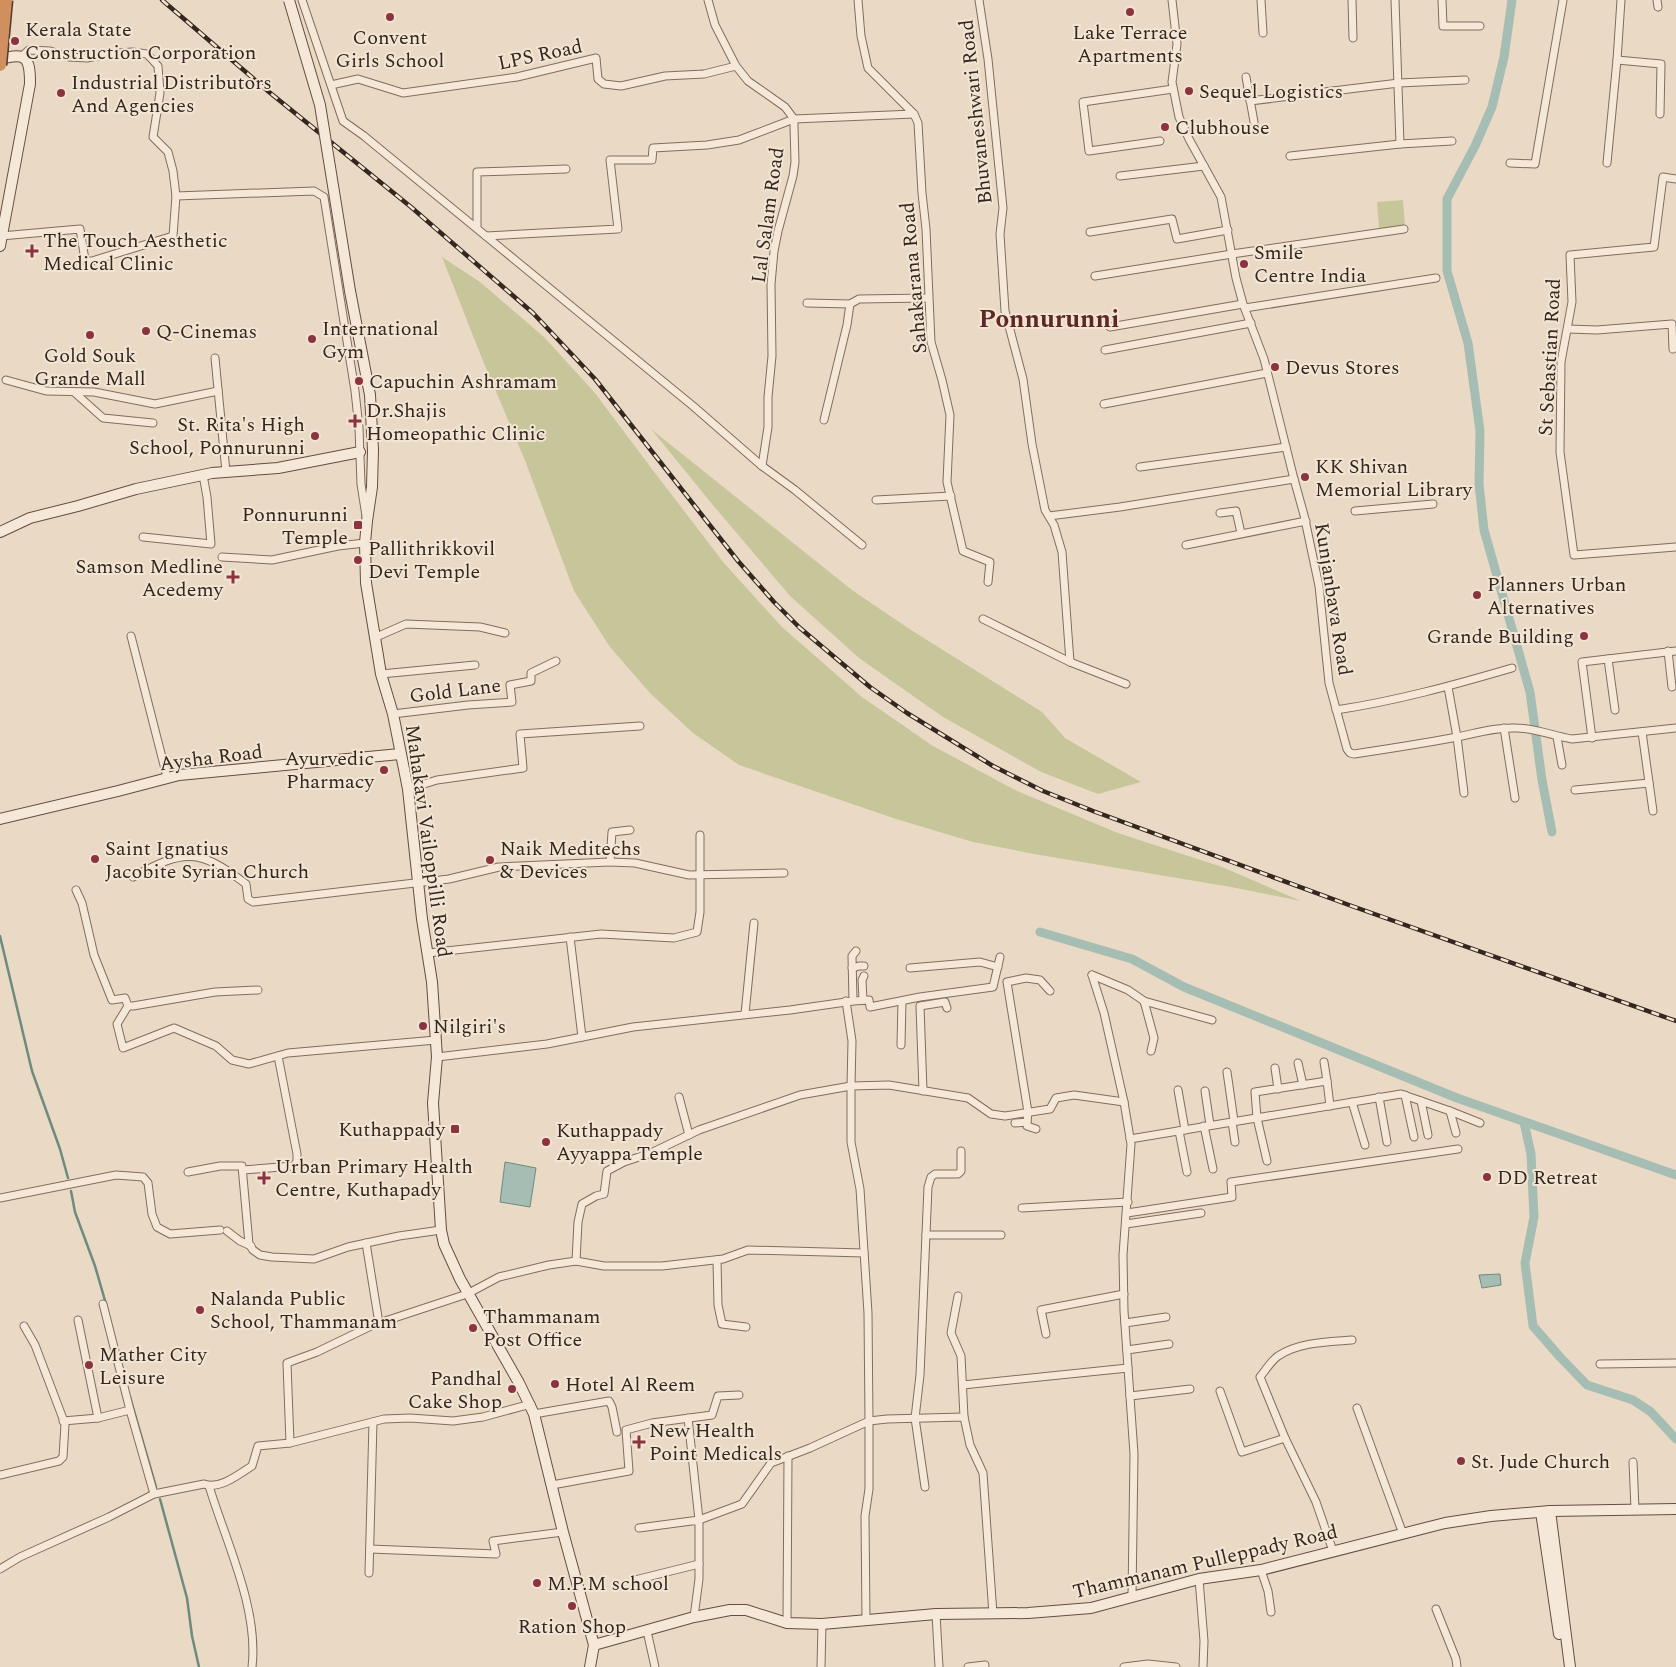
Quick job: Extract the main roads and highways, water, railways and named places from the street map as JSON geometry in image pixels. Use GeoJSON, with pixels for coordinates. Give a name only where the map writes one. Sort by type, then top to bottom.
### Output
{"type":"FeatureCollection","features":[{"type":"Feature","properties":{"kind":"highway"},"geometry":{"type":"LineString","coordinates":[[0,65],[6,0]]}},
{"type":"Feature","properties":{"kind":"main road","name":"Mahakavi Vailoppilli Road"},"geometry":{"type":"LineString","coordinates":[[289,0],[320,104],[350,291],[370,395],[373,450],[372,487],[366,521],[366,583],[381,674],[393,714],[408,789],[418,883],[432,982],[437,1056],[434,1103],[441,1230],[451,1262],[467,1294],[532,1409],[594,1645],[590,1667]]}},
{"type":"Feature","properties":{"kind":"main road"},"geometry":{"type":"LineString","coordinates":[[0,59],[21,57],[27,61],[30,67],[30,84],[1,241]]}},
{"type":"Feature","properties":{"kind":"main road"},"geometry":{"type":"LineString","coordinates":[[0,532],[30,518],[136,489],[203,475],[278,468],[360,452]]}},
{"type":"Feature","properties":{"kind":"main road","name":"Aysha Road"},"geometry":{"type":"LineString","coordinates":[[0,819],[118,791],[179,774],[400,754]]}},
{"type":"Feature","properties":{"kind":"main road","name":"Thammanam Pulleppady Road"},"geometry":{"type":"LineString","coordinates":[[594,1645],[694,1617],[730,1610],[746,1610],[787,1622],[822,1624],[936,1614],[1050,1612],[1090,1608],[1199,1579],[1261,1570],[1445,1523],[1545,1511],[1676,1509]]}},
{"type":"Feature","properties":{"kind":"main road"},"geometry":{"type":"LineString","coordinates":[[1545,1511],[1555,1616],[1565,1667]]}},
{"type":"Feature","properties":{"kind":"main road"},"geometry":{"type":"LineString","coordinates":[[1545,1511],[1570,1667]]}},
{"type":"Feature","properties":{"kind":"waterway"},"geometry":{"type":"LineString","coordinates":[[1512,0],[1504,57],[1492,107],[1475,146],[1447,199],[1447,271],[1468,343],[1480,431],[1479,484],[1484,530],[1530,692],[1542,780],[1552,832]]}},
{"type":"Feature","properties":{"kind":"waterway"},"geometry":{"type":"LineString","coordinates":[[1040,932],[1132,959],[1184,987],[1457,1098],[1676,1175]]}},
{"type":"Feature","properties":{"kind":"waterway"},"geometry":{"type":"LineString","coordinates":[[0,936],[32,1071],[60,1149],[68,1178]]}},
{"type":"Feature","properties":{"kind":"waterway"},"geometry":{"type":"LineString","coordinates":[[1524,1122],[1531,1154],[1534,1217],[1525,1263],[1533,1326],[1587,1385],[1633,1400],[1651,1412],[1676,1439]]}},
{"type":"Feature","properties":{"kind":"waterway"},"geometry":{"type":"LineString","coordinates":[[71,1191],[75,1212],[95,1266],[106,1304]]}},
{"type":"Feature","properties":{"kind":"waterway"},"geometry":{"type":"LineString","coordinates":[[130,1397],[156,1487]]}},
{"type":"Feature","properties":{"kind":"waterway"},"geometry":{"type":"LineString","coordinates":[[160,1499],[187,1598],[192,1636],[199,1667]]}},
{"type":"Feature","properties":{"kind":"railway"},"geometry":{"type":"LineString","coordinates":[[162,0],[269,92],[411,207],[533,313],[595,379],[738,561],[774,602],[800,628],[870,687],[907,713],[993,766],[1043,791],[1349,905],[1676,1021]]}},
{"type":"Feature","properties":{"kind":"place","name":"Lake Terrace Apartments"},"geometry":{"type":"Point","coordinates":[1130,12]}},
{"type":"Feature","properties":{"kind":"place","name":"Convent Girls School"},"geometry":{"type":"Point","coordinates":[390,17]}},
{"type":"Feature","properties":{"kind":"place","name":"Kerala State Construction Corporation"},"geometry":{"type":"Point","coordinates":[15,41]}},
{"type":"Feature","properties":{"kind":"place","name":"Sequel Logistics"},"geometry":{"type":"Point","coordinates":[1189,91]}},
{"type":"Feature","properties":{"kind":"place","name":"Industrial Distributors And Agencies"},"geometry":{"type":"Point","coordinates":[61,93]}},
{"type":"Feature","properties":{"kind":"place","name":"Clubhouse"},"geometry":{"type":"Point","coordinates":[1165,127]}},
{"type":"Feature","properties":{"kind":"place","name":"The Touch Aesthetic Medical Clinic"},"geometry":{"type":"Point","coordinates":[32,251]}},
{"type":"Feature","properties":{"kind":"place","name":"Smile Centre India"},"geometry":{"type":"Point","coordinates":[1244,264]}},
{"type":"Feature","properties":{"kind":"place","name":"Q-Cinemas"},"geometry":{"type":"Point","coordinates":[146,331]}},
{"type":"Feature","properties":{"kind":"place","name":"Gold Souk Grande Mall"},"geometry":{"type":"Point","coordinates":[90,335]}},
{"type":"Feature","properties":{"kind":"place","name":"International Gym"},"geometry":{"type":"Point","coordinates":[312,339]}},
{"type":"Feature","properties":{"kind":"place","name":"Devus Stores"},"geometry":{"type":"Point","coordinates":[1275,367]}},
{"type":"Feature","properties":{"kind":"place","name":"Capuchin Ashramam"},"geometry":{"type":"Point","coordinates":[359,381]}},
{"type":"Feature","properties":{"kind":"place","name":"Dr.Shajis Homeopathic Clinic"},"geometry":{"type":"Point","coordinates":[355,421]}},
{"type":"Feature","properties":{"kind":"place","name":"St. Rita's High School, Ponnurunni"},"geometry":{"type":"Point","coordinates":[315,436]}},
{"type":"Feature","properties":{"kind":"place","name":"KK Shivan Memorial Library"},"geometry":{"type":"Point","coordinates":[1305,477]}},
{"type":"Feature","properties":{"kind":"place","name":"Ponnurunni Temple"},"geometry":{"type":"Point","coordinates":[358,525]}},
{"type":"Feature","properties":{"kind":"place","name":"Pallithrikkovil Devi Temple"},"geometry":{"type":"Point","coordinates":[358,560]}},
{"type":"Feature","properties":{"kind":"place","name":"Samson Medline Acedemy"},"geometry":{"type":"Point","coordinates":[233,577]}},
{"type":"Feature","properties":{"kind":"place","name":"Planners Urban Alternatives"},"geometry":{"type":"Point","coordinates":[1477,595]}},
{"type":"Feature","properties":{"kind":"place","name":"Grande Building"},"geometry":{"type":"Point","coordinates":[1584,636]}},
{"type":"Feature","properties":{"kind":"place","name":"Ayurvedic Pharmacy"},"geometry":{"type":"Point","coordinates":[384,770]}},
{"type":"Feature","properties":{"kind":"place","name":"Saint Ignatius Jacobite Syrian Church"},"geometry":{"type":"Point","coordinates":[95,859]}},
{"type":"Feature","properties":{"kind":"place","name":"Naik Meditechs & Devices"},"geometry":{"type":"Point","coordinates":[490,860]}},
{"type":"Feature","properties":{"kind":"place","name":"Nilgiri's"},"geometry":{"type":"Point","coordinates":[423,1026]}},
{"type":"Feature","properties":{"kind":"place","name":"Kuthappady"},"geometry":{"type":"Point","coordinates":[455,1129]}},
{"type":"Feature","properties":{"kind":"place","name":"Kuthappady Ayyappa Temple"},"geometry":{"type":"Point","coordinates":[546,1142]}},
{"type":"Feature","properties":{"kind":"place","name":"DD Retreat"},"geometry":{"type":"Point","coordinates":[1487,1177]}},
{"type":"Feature","properties":{"kind":"place","name":"Urban Primary Health Centre, Kuthapady"},"geometry":{"type":"Point","coordinates":[264,1178]}},
{"type":"Feature","properties":{"kind":"place","name":"Nalanda Public School, Thammanam"},"geometry":{"type":"Point","coordinates":[200,1310]}},
{"type":"Feature","properties":{"kind":"place","name":"Thammanam Post Office"},"geometry":{"type":"Point","coordinates":[473,1328]}},
{"type":"Feature","properties":{"kind":"place","name":"Mather City Leisure"},"geometry":{"type":"Point","coordinates":[89,1365]}},
{"type":"Feature","properties":{"kind":"place","name":"Hotel Al Reem"},"geometry":{"type":"Point","coordinates":[555,1384]}},
{"type":"Feature","properties":{"kind":"place","name":"Pandhal Cake Shop"},"geometry":{"type":"Point","coordinates":[512,1389]}},
{"type":"Feature","properties":{"kind":"place","name":"New Health Point Medicals"},"geometry":{"type":"Point","coordinates":[639,1442]}},
{"type":"Feature","properties":{"kind":"place","name":"St. Jude Church"},"geometry":{"type":"Point","coordinates":[1461,1461]}},
{"type":"Feature","properties":{"kind":"place","name":"M.P.M school"},"geometry":{"type":"Point","coordinates":[537,1583]}},
{"type":"Feature","properties":{"kind":"place","name":"Ration Shop"},"geometry":{"type":"Point","coordinates":[572,1606]}},
{"type":"Feature","properties":{"kind":"district","name":"Ponnurunni"},"geometry":{"type":"Point","coordinates":[1049,318]}}]}
